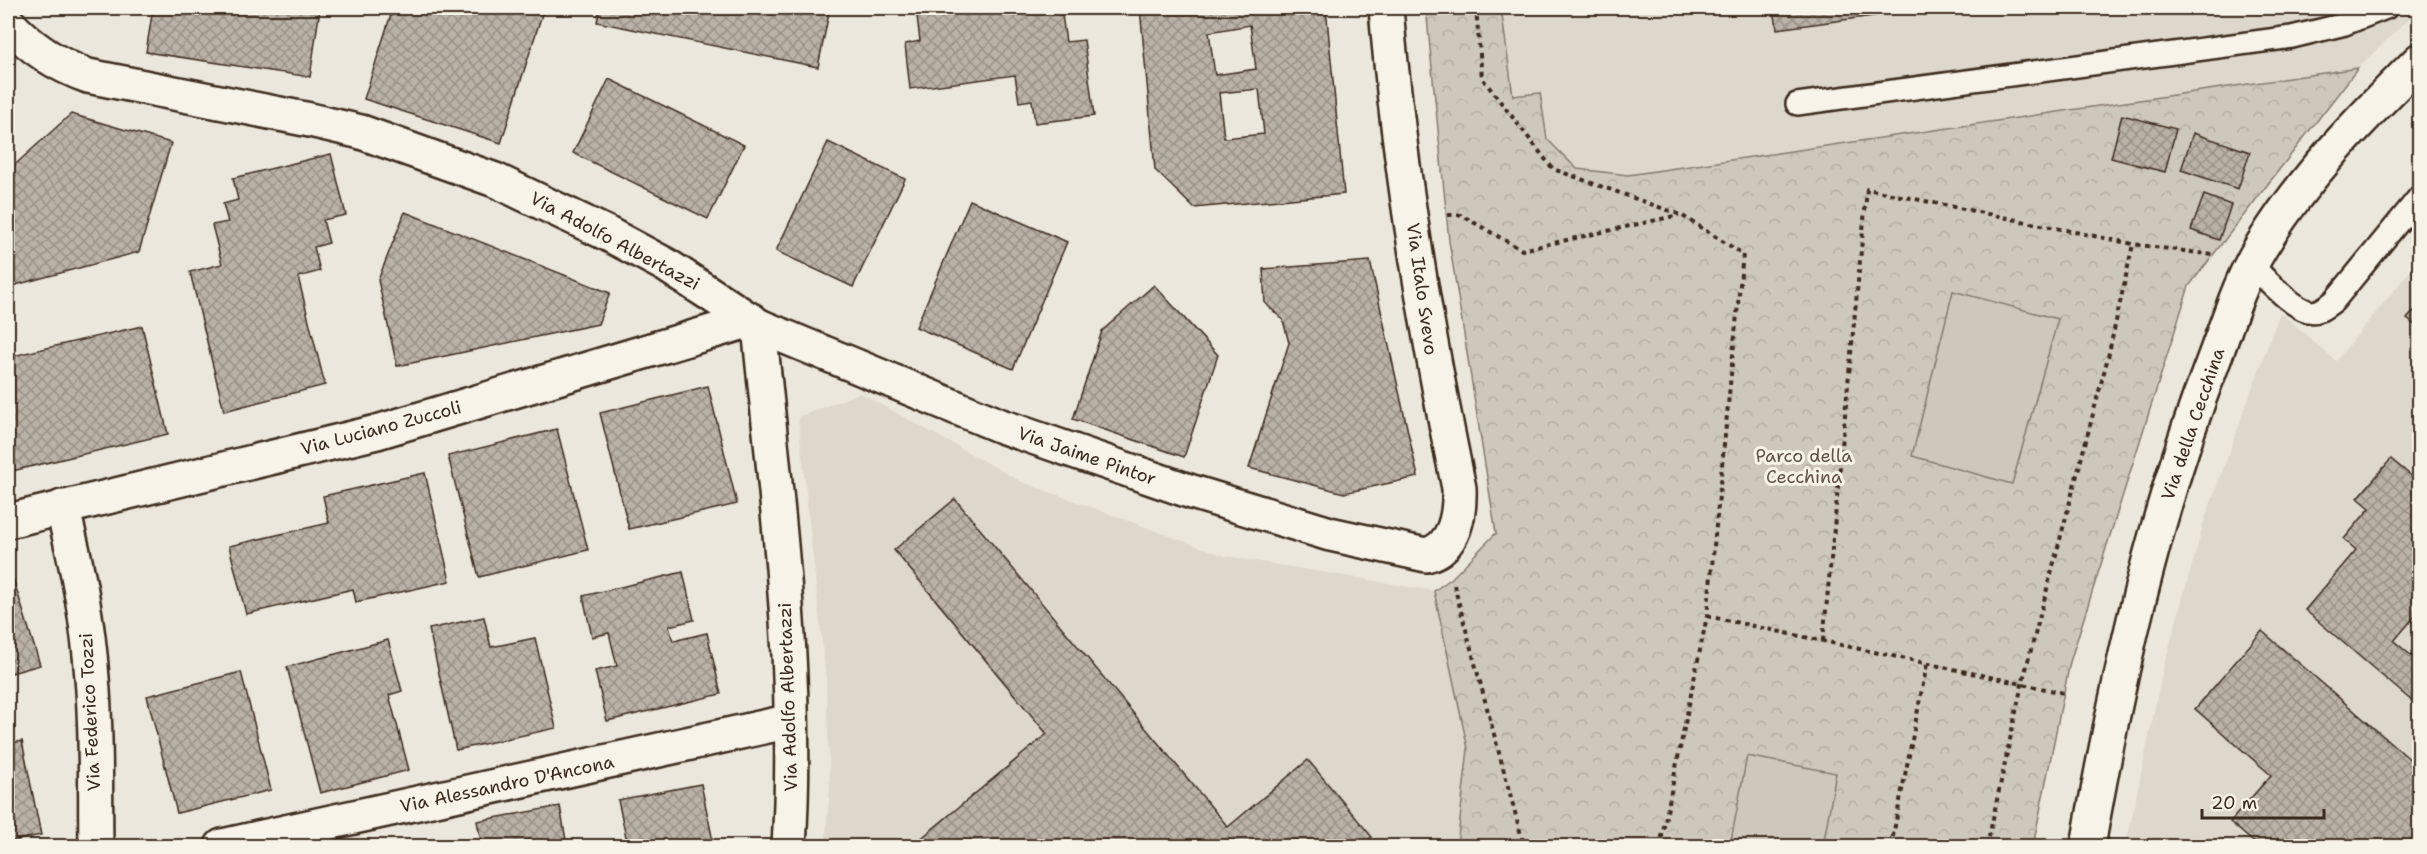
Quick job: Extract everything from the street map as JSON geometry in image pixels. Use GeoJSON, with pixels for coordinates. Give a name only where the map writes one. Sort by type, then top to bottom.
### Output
{"type":"FeatureCollection","features":[{"type":"Feature","properties":{"kind":"street","name":"Via Italo Svevo"},"geometry":{"type":"LineString","coordinates":[[1386,8],[1392,82],[1430,349],[1459,488],[1459,510],[1449,540],[1431,554]]}},
{"type":"Feature","properties":{"kind":"street","name":"Via Adolfo Albertazzi"},"geometry":{"type":"LineString","coordinates":[[8,23],[45,55],[69,69],[88,76],[256,108],[361,132],[495,180],[554,207],[666,265],[755,323],[780,536],[791,721],[792,796],[789,846]]}},
{"type":"Feature","properties":{"kind":"street","name":"Via della Cecchina"},"geometry":{"type":"LineString","coordinates":[[2088,846],[2122,670],[2152,551],[2186,436],[2251,265],[2282,215],[2328,155],[2420,60]]}},
{"type":"Feature","properties":{"kind":"street","name":"Via Luciano Zuccoli"},"geometry":{"type":"LineString","coordinates":[[8,521],[377,432],[755,323]]}},
{"type":"Feature","properties":{"kind":"street","name":"Via Jaime Pintor"},"geometry":{"type":"LineString","coordinates":[[755,323],[1001,426],[1192,492],[1330,534],[1431,554]]}},
{"type":"Feature","properties":{"kind":"street","name":"Via Federico Tozzi"},"geometry":{"type":"LineString","coordinates":[[62,507],[74,549],[93,679],[96,846]]}},
{"type":"Feature","properties":{"kind":"street","name":"Via Alessandro D'Ancona"},"geometry":{"type":"LineString","coordinates":[[222,846],[791,721]]}},
{"type":"Feature","properties":{"kind":"lane"},"geometry":{"type":"LineString","coordinates":[[1797,104],[2292,37],[2345,24],[2385,8]]}},
{"type":"Feature","properties":{"kind":"lane"},"geometry":{"type":"LineString","coordinates":[[2251,265],[2294,304],[2308,311],[2320,311],[2334,301],[2420,196]]}},
{"type":"Feature","properties":{"kind":"path"},"geometry":{"type":"LineString","coordinates":[[1476,8],[1482,78],[1552,169],[1681,215],[1743,255],[1707,616],[1660,846]]}},
{"type":"Feature","properties":{"kind":"path"},"geometry":{"type":"LineString","coordinates":[[1823,641],[1868,189],[2133,244],[2213,255]]}},
{"type":"Feature","properties":{"kind":"path"},"geometry":{"type":"LineString","coordinates":[[1412,216],[1461,215],[1522,250],[1681,215]]}},
{"type":"Feature","properties":{"kind":"path"},"geometry":{"type":"LineString","coordinates":[[1987,846],[2022,684],[2108,357],[2133,244]]}},
{"type":"Feature","properties":{"kind":"path"},"geometry":{"type":"LineString","coordinates":[[1431,554],[1452,578],[1524,846]]}},
{"type":"Feature","properties":{"kind":"path"},"geometry":{"type":"LineString","coordinates":[[1707,616],[2064,693]]}},
{"type":"Feature","properties":{"kind":"path"},"geometry":{"type":"LineString","coordinates":[[1892,846],[1927,664]]}},
{"type":"Feature","properties":{"kind":"shaded area"},"geometry":{"type":"Polygon","coordinates":[[[1501,8],[2420,8],[2358,68],[1628,175],[1577,170],[1547,139],[1540,93],[1513,96],[1501,8]]]}},
{"type":"Feature","properties":{"kind":"shaded area"},"geometry":{"type":"Polygon","coordinates":[[[2419,260],[2419,846],[2126,846],[2163,669],[2204,522],[2280,312],[2336,361],[2419,260]]]}},
{"type":"Feature","properties":{"kind":"shaded area"},"geometry":{"type":"Polygon","coordinates":[[[860,393],[1022,482],[1225,556],[1434,591],[1468,749],[1457,846],[825,846],[830,790],[826,679],[798,417],[860,393]]]}},
{"type":"Feature","properties":{"kind":"green space","name":"Parco della Cecchina"},"geometry":{"type":"Polygon","coordinates":[[[1426,8],[1501,8],[1513,96],[1540,93],[1547,139],[1577,169],[1628,175],[2358,68],[2189,286],[2070,662],[2033,846],[1457,846],[1468,749],[1434,591],[1452,578],[1496,533],[1449,241],[1426,8]]]}},
{"type":"Feature","properties":{"kind":"green space"},"geometry":{"type":"Polygon","coordinates":[[[1953,291],[2058,319],[2012,484],[1912,456],[1953,291]]]}},
{"type":"Feature","properties":{"kind":"green space"},"geometry":{"type":"Polygon","coordinates":[[[1747,756],[1836,773],[1823,846],[1730,846],[1747,756]]]}},
{"type":"Feature","properties":{"kind":"building"},"geometry":{"type":"Polygon","coordinates":[[[153,8],[320,8],[310,77],[146,52],[153,8]]]}},
{"type":"Feature","properties":{"kind":"building"},"geometry":{"type":"Polygon","coordinates":[[[393,8],[544,8],[501,143],[364,99],[393,8]]]}},
{"type":"Feature","properties":{"kind":"building"},"geometry":{"type":"Polygon","coordinates":[[[600,8],[830,8],[818,67],[597,22],[600,8]]]}},
{"type":"Feature","properties":{"kind":"building"},"geometry":{"type":"Polygon","coordinates":[[[916,8],[1061,8],[1066,42],[1084,40],[1094,116],[1035,123],[1032,100],[1019,102],[1015,75],[910,89],[905,44],[920,41],[916,8]]]}},
{"type":"Feature","properties":{"kind":"building"},"geometry":{"type":"Polygon","coordinates":[[[1140,8],[1326,8],[1344,194],[1194,208],[1155,170],[1140,8]],[[1250,25],[1209,32],[1215,75],[1256,69],[1250,25]],[[1259,89],[1219,93],[1224,138],[1264,134],[1259,89]]]}},
{"type":"Feature","properties":{"kind":"building"},"geometry":{"type":"Polygon","coordinates":[[[1774,8],[1933,8],[1777,29],[1774,8]]]}},
{"type":"Feature","properties":{"kind":"building"},"geometry":{"type":"Polygon","coordinates":[[[609,79],[744,145],[708,219],[573,153],[609,79]]]}},
{"type":"Feature","properties":{"kind":"building"},"geometry":{"type":"Polygon","coordinates":[[[71,114],[171,143],[139,252],[8,287],[8,171],[71,114]]]}},
{"type":"Feature","properties":{"kind":"building"},"geometry":{"type":"Polygon","coordinates":[[[2122,115],[2176,129],[2165,172],[2111,158],[2122,115]]]}},
{"type":"Feature","properties":{"kind":"building"},"geometry":{"type":"Polygon","coordinates":[[[2193,133],[2250,152],[2238,189],[2181,170],[2193,133]]]}},
{"type":"Feature","properties":{"kind":"building"},"geometry":{"type":"Polygon","coordinates":[[[828,142],[905,179],[853,287],[776,251],[828,142]]]}},
{"type":"Feature","properties":{"kind":"building"},"geometry":{"type":"Polygon","coordinates":[[[331,154],[346,215],[323,220],[329,243],[314,247],[320,271],[298,277],[325,385],[224,411],[190,272],[222,264],[212,225],[228,222],[223,204],[238,200],[233,178],[331,154]]]}},
{"type":"Feature","properties":{"kind":"building"},"geometry":{"type":"Polygon","coordinates":[[[2204,195],[2231,205],[2219,240],[2191,230],[2204,195]]]}},
{"type":"Feature","properties":{"kind":"building"},"geometry":{"type":"Polygon","coordinates":[[[970,200],[1067,242],[1013,369],[916,327],[970,200]]]}},
{"type":"Feature","properties":{"kind":"building"},"geometry":{"type":"Polygon","coordinates":[[[405,212],[610,293],[598,324],[397,366],[378,280],[405,212]]]}},
{"type":"Feature","properties":{"kind":"building"},"geometry":{"type":"Polygon","coordinates":[[[1370,261],[1418,477],[1344,493],[1249,468],[1289,343],[1283,320],[1265,303],[1263,269],[1370,261]]]}},
{"type":"Feature","properties":{"kind":"building"},"geometry":{"type":"Polygon","coordinates":[[[1154,285],[1218,355],[1184,457],[1073,419],[1102,331],[1154,285]]]}},
{"type":"Feature","properties":{"kind":"building"},"geometry":{"type":"Polygon","coordinates":[[[2420,304],[2420,329],[2407,319],[2420,304]]]}},
{"type":"Feature","properties":{"kind":"building"},"geometry":{"type":"Polygon","coordinates":[[[142,326],[168,434],[8,472],[8,357],[142,326]]]}},
{"type":"Feature","properties":{"kind":"building"},"geometry":{"type":"Polygon","coordinates":[[[708,386],[737,504],[629,529],[600,413],[708,386]]]}},
{"type":"Feature","properties":{"kind":"building"},"geometry":{"type":"Polygon","coordinates":[[[557,429],[588,550],[479,577],[448,456],[557,429]]]}},
{"type":"Feature","properties":{"kind":"building"},"geometry":{"type":"Polygon","coordinates":[[[2391,459],[2420,483],[2420,610],[2394,641],[2420,663],[2420,708],[2305,610],[2356,550],[2344,539],[2370,508],[2358,498],[2391,459]]]}},
{"type":"Feature","properties":{"kind":"building"},"geometry":{"type":"Polygon","coordinates":[[[425,473],[450,581],[356,602],[353,589],[246,614],[229,546],[329,523],[323,496],[425,473]]]}},
{"type":"Feature","properties":{"kind":"building"},"geometry":{"type":"Polygon","coordinates":[[[955,499],[1228,827],[1308,760],[1372,837],[1360,846],[912,846],[1047,734],[894,550],[955,499]]]}},
{"type":"Feature","properties":{"kind":"building"},"geometry":{"type":"Polygon","coordinates":[[[8,562],[40,665],[8,674],[8,562]]]}},
{"type":"Feature","properties":{"kind":"building"},"geometry":{"type":"Polygon","coordinates":[[[683,572],[694,620],[669,626],[673,641],[707,633],[721,694],[607,721],[595,671],[617,666],[609,633],[592,637],[583,596],[683,572]]]}},
{"type":"Feature","properties":{"kind":"building"},"geometry":{"type":"Polygon","coordinates":[[[484,617],[491,647],[535,638],[556,728],[456,750],[429,629],[484,617]]]}},
{"type":"Feature","properties":{"kind":"building"},"geometry":{"type":"Polygon","coordinates":[[[2262,631],[2420,768],[2420,846],[2390,846],[2384,842],[2380,846],[2258,846],[2230,822],[2271,775],[2195,709],[2262,631]]]}},
{"type":"Feature","properties":{"kind":"building"},"geometry":{"type":"Polygon","coordinates":[[[388,640],[402,691],[389,695],[409,770],[320,793],[287,667],[388,640]]]}},
{"type":"Feature","properties":{"kind":"building"},"geometry":{"type":"Polygon","coordinates":[[[241,672],[271,790],[177,813],[147,696],[241,672]]]}},
{"type":"Feature","properties":{"kind":"building"},"geometry":{"type":"Polygon","coordinates":[[[22,741],[41,835],[8,842],[8,744],[22,741]]]}},
{"type":"Feature","properties":{"kind":"building"},"geometry":{"type":"Polygon","coordinates":[[[701,784],[714,846],[628,846],[618,800],[701,784]]]}},
{"type":"Feature","properties":{"kind":"building"},"geometry":{"type":"Polygon","coordinates":[[[560,806],[567,846],[482,846],[477,821],[560,806]]]}}]}
